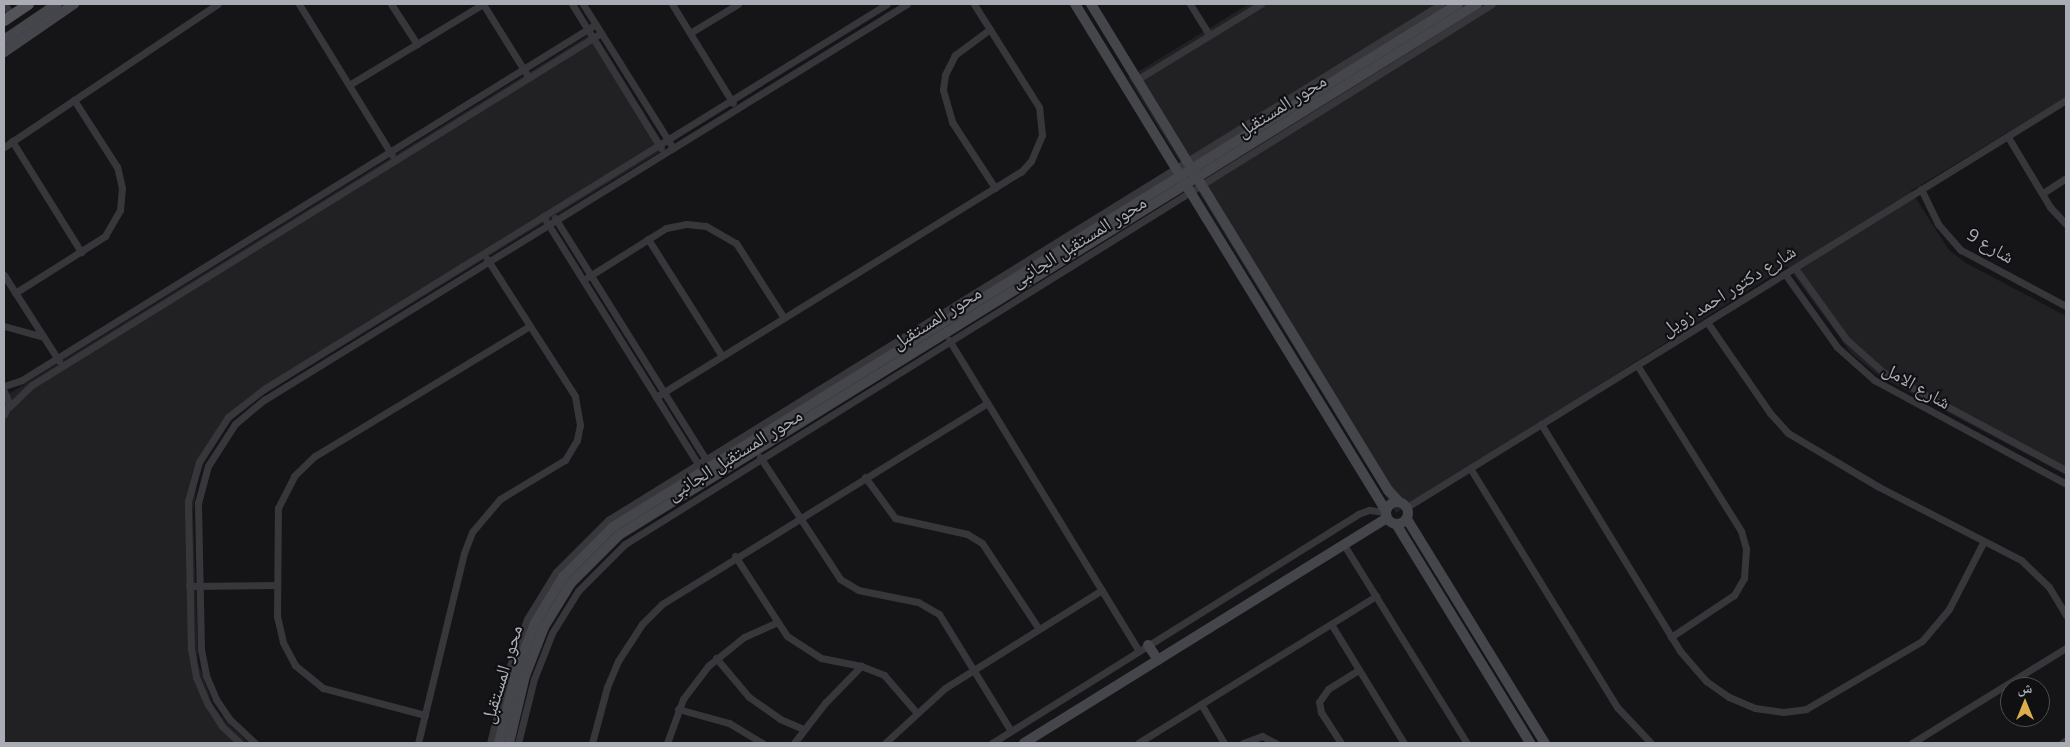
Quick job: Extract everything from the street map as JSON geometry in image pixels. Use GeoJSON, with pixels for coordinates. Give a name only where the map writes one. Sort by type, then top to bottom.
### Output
{"type":"FeatureCollection","features":[{"type":"Feature","properties":{"kind":"main road"},"geometry":{"type":"LineString","coordinates":[[8,18],[28,4]]}},
{"type":"Feature","properties":{"kind":"street"},"geometry":{"type":"LineString","coordinates":[[4,4],[8,18]]}},
{"type":"Feature","properties":{"kind":"street"},"geometry":{"type":"LineString","coordinates":[[4,40],[57,4]]}},
{"type":"Feature","properties":{"kind":"street"},"geometry":{"type":"LineString","coordinates":[[4,52],[74,4]]}},
{"type":"Feature","properties":{"kind":"street"},"geometry":{"type":"LineString","coordinates":[[4,147],[218,4]]}},
{"type":"Feature","properties":{"kind":"street"},"geometry":{"type":"LineString","coordinates":[[299,4],[396,160]]}},
{"type":"Feature","properties":{"kind":"street"},"geometry":{"type":"LineString","coordinates":[[392,4],[416,44]]}},
{"type":"Feature","properties":{"kind":"street"},"geometry":{"type":"LineString","coordinates":[[350,86],[483,4],[529,78]]}},
{"type":"Feature","properties":{"kind":"street"},"geometry":{"type":"LineString","coordinates":[[572,4],[664,154]]}},
{"type":"Feature","properties":{"kind":"street"},"geometry":{"type":"LineString","coordinates":[[583,4],[673,148]]}},
{"type":"Feature","properties":{"kind":"street"},"geometry":{"type":"LineString","coordinates":[[672,4],[736,109]]}},
{"type":"Feature","properties":{"kind":"street"},"geometry":{"type":"LineString","coordinates":[[690,33],[738,4]]}},
{"type":"Feature","properties":{"kind":"street"},"geometry":{"type":"LineString","coordinates":[[240,743],[214,715],[196,677],[191,650],[187,514],[191,488],[204,450],[228,417],[264,389],[887,4]]}},
{"type":"Feature","properties":{"kind":"street"},"geometry":{"type":"LineString","coordinates":[[255,743],[230,720],[210,687],[201,649],[197,515],[200,490],[214,455],[235,424],[264,400],[907,4]]}},
{"type":"Feature","properties":{"kind":"street"},"geometry":{"type":"LineString","coordinates":[[656,398],[1021,172],[1031,161],[1038,149],[1042,128],[1036,101],[974,4]]}},
{"type":"Feature","properties":{"kind":"street"},"geometry":{"type":"LineString","coordinates":[[1075,4],[1530,743]]}},
{"type":"Feature","properties":{"kind":"street"},"geometry":{"type":"LineString","coordinates":[[1091,4],[1388,490],[1403,504],[1407,519],[1545,743]]}},
{"type":"Feature","properties":{"kind":"street"},"geometry":{"type":"LineString","coordinates":[[1190,4],[1209,35]]}},
{"type":"Feature","properties":{"kind":"street"},"geometry":{"type":"LineString","coordinates":[[1138,79],[1261,4]]}},
{"type":"Feature","properties":{"kind":"street"},"geometry":{"type":"LineString","coordinates":[[1190,164],[1441,4]]}},
{"type":"Feature","properties":{"kind":"street","name":"محور المستقبل"},"geometry":{"type":"LineString","coordinates":[[509,743],[537,643],[571,584],[620,535],[706,468],[731,470],[1183,179],[1190,164],[1458,4]]}},
{"type":"Feature","properties":{"kind":"street","name":"محور المستقبل"},"geometry":{"type":"LineString","coordinates":[[499,743],[527,639],[563,577],[613,527],[706,468],[1183,179],[1200,180],[1477,4]]}},
{"type":"Feature","properties":{"kind":"street"},"geometry":{"type":"LineString","coordinates":[[1200,180],[1492,4]]}},
{"type":"Feature","properties":{"kind":"street"},"geometry":{"type":"LineString","coordinates":[[4,386],[22,380],[596,24]]}},
{"type":"Feature","properties":{"kind":"street"},"geometry":{"type":"LineString","coordinates":[[990,29],[955,55],[946,75],[943,90],[952,122],[995,188]]}},
{"type":"Feature","properties":{"kind":"street"},"geometry":{"type":"LineString","coordinates":[[4,415],[24,391],[62,366],[601,33]]}},
{"type":"Feature","properties":{"kind":"street"},"geometry":{"type":"LineString","coordinates":[[15,293],[81,252],[110,230],[120,210],[122,188],[117,167],[74,100]]}},
{"type":"Feature","properties":{"kind":"street","name":"شارع دكتور احمد زويل"},"geometry":{"type":"LineString","coordinates":[[1403,504],[1470,468],[2066,100]]}},
{"type":"Feature","properties":{"kind":"street"},"geometry":{"type":"LineString","coordinates":[[2008,136],[2043,194],[2066,224]]}},
{"type":"Feature","properties":{"kind":"street"},"geometry":{"type":"LineString","coordinates":[[12,141],[81,252]]}},
{"type":"Feature","properties":{"kind":"street"},"geometry":{"type":"LineString","coordinates":[[2043,194],[2066,178]]}},
{"type":"Feature","properties":{"kind":"street","name":"محور المستقبل الجانبى"},"geometry":{"type":"LineString","coordinates":[[518,743],[545,648],[578,591],[625,544],[731,470],[760,457],[949,340],[1183,179]]}},
{"type":"Feature","properties":{"kind":"street","name":"شارع 9"},"geometry":{"type":"LineString","coordinates":[[1921,190],[1938,224],[1961,250],[2066,306]]}},
{"type":"Feature","properties":{"kind":"street"},"geometry":{"type":"LineString","coordinates":[[551,212],[664,392],[706,468]]}},
{"type":"Feature","properties":{"kind":"street"},"geometry":{"type":"LineString","coordinates":[[543,216],[656,398],[706,468]]}},
{"type":"Feature","properties":{"kind":"street"},"geometry":{"type":"LineString","coordinates":[[582,280],[666,228],[686,224],[706,226],[725,234],[736,243],[784,318]]}},
{"type":"Feature","properties":{"kind":"street"},"geometry":{"type":"LineString","coordinates":[[648,239],[722,356]]}},
{"type":"Feature","properties":{"kind":"street"},"geometry":{"type":"LineString","coordinates":[[418,743],[464,553],[472,532],[500,499],[560,465],[570,454],[579,433],[580,418],[575,396],[484,253]]}},
{"type":"Feature","properties":{"kind":"street","name":"شارع الامل"},"geometry":{"type":"LineString","coordinates":[[1795,268],[1846,339],[1883,372],[2066,470]]}},
{"type":"Feature","properties":{"kind":"street","name":"شارع الامل"},"geometry":{"type":"LineString","coordinates":[[1785,274],[1837,347],[1874,380],[2066,484]]}},
{"type":"Feature","properties":{"kind":"street"},"geometry":{"type":"LineString","coordinates":[[4,275],[62,366]]}},
{"type":"Feature","properties":{"kind":"street"},"geometry":{"type":"LineString","coordinates":[[1707,322],[1770,413],[1788,433],[1872,483],[2032,568],[2049,587],[2066,615]]}},
{"type":"Feature","properties":{"kind":"street"},"geometry":{"type":"LineString","coordinates":[[4,326],[44,337]]}},
{"type":"Feature","properties":{"kind":"street"},"geometry":{"type":"LineString","coordinates":[[425,715],[323,688],[308,678],[296,665],[283,642],[277,616],[278,508],[288,484],[300,468],[530,326]]}},
{"type":"Feature","properties":{"kind":"street"},"geometry":{"type":"LineString","coordinates":[[949,340],[1102,590],[1144,648],[1158,660]]}},
{"type":"Feature","properties":{"kind":"street"},"geometry":{"type":"LineString","coordinates":[[1637,365],[1741,531],[1746,549],[1744,578],[1734,595],[1671,637]]}},
{"type":"Feature","properties":{"kind":"street"},"geometry":{"type":"LineString","coordinates":[[4,391],[9,398],[9,408]]}},
{"type":"Feature","properties":{"kind":"street"},"geometry":{"type":"LineString","coordinates":[[592,743],[612,674],[633,636],[673,595],[987,403]]}},
{"type":"Feature","properties":{"kind":"street"},"geometry":{"type":"LineString","coordinates":[[1338,429],[1347,423]]}},
{"type":"Feature","properties":{"kind":"street"},"geometry":{"type":"LineString","coordinates":[[1541,424],[1671,637],[1695,670],[1730,697],[1769,711],[1806,709],[1922,641],[1932,632],[1949,609],[1984,541]]}},
{"type":"Feature","properties":{"kind":"street"},"geometry":{"type":"LineString","coordinates":[[760,457],[835,574],[846,584],[864,592],[918,602],[934,610],[974,670],[1011,731]]}},
{"type":"Feature","properties":{"kind":"street","name":"محور المستقبل الجانبى"},"geometry":{"type":"LineString","coordinates":[[490,743],[519,636],[556,572],[608,520],[706,468]]}},
{"type":"Feature","properties":{"kind":"street"},"geometry":{"type":"LineString","coordinates":[[1470,468],[1617,708],[1651,743]]}},
{"type":"Feature","properties":{"kind":"street"},"geometry":{"type":"LineString","coordinates":[[865,477],[886,510],[895,518],[967,534],[982,543],[1039,629]]}},
{"type":"Feature","properties":{"kind":"street"},"geometry":{"type":"LineString","coordinates":[[1024,743],[1389,516],[1391,503],[1403,504]]}},
{"type":"Feature","properties":{"kind":"street"},"geometry":{"type":"LineString","coordinates":[[992,743],[1358,514],[1369,510],[1407,519]]}},
{"type":"Feature","properties":{"kind":"street"},"geometry":{"type":"LineString","coordinates":[[1344,545],[1467,743]]}},
{"type":"Feature","properties":{"kind":"street"},"geometry":{"type":"LineString","coordinates":[[736,556],[776,623],[787,636],[812,654],[830,661],[861,666],[890,680],[916,712]]}},
{"type":"Feature","properties":{"kind":"street"},"geometry":{"type":"LineString","coordinates":[[189,586],[277,585]]}},
{"type":"Feature","properties":{"kind":"street"},"geometry":{"type":"LineString","coordinates":[[885,743],[916,712],[974,670],[1102,590]]}},
{"type":"Feature","properties":{"kind":"street"},"geometry":{"type":"LineString","coordinates":[[1138,743],[1376,596]]}},
{"type":"Feature","properties":{"kind":"street"},"geometry":{"type":"LineString","coordinates":[[667,743],[678,709],[695,682],[716,658],[744,637],[776,623]]}},
{"type":"Feature","properties":{"kind":"street"},"geometry":{"type":"LineString","coordinates":[[1331,624],[1404,743]]}},
{"type":"Feature","properties":{"kind":"street"},"geometry":{"type":"LineString","coordinates":[[1912,743],[2066,648]]}},
{"type":"Feature","properties":{"kind":"street"},"geometry":{"type":"LineString","coordinates":[[716,658],[739,688],[758,706],[804,729]]}},
{"type":"Feature","properties":{"kind":"street"},"geometry":{"type":"LineString","coordinates":[[794,743],[804,729],[861,666]]}},
{"type":"Feature","properties":{"kind":"street"},"geometry":{"type":"LineString","coordinates":[[1341,743],[1321,712],[1319,702],[1328,688],[1359,670]]}},
{"type":"Feature","properties":{"kind":"street"},"geometry":{"type":"LineString","coordinates":[[1201,704],[1224,743]]}},
{"type":"Feature","properties":{"kind":"street"},"geometry":{"type":"LineString","coordinates":[[678,709],[729,724],[762,743]]}},
{"type":"Feature","properties":{"kind":"street"},"geometry":{"type":"LineString","coordinates":[[1243,743],[1262,736],[1276,743]]}},
{"type":"Feature","properties":{"kind":"street"},"geometry":{"type":"LineString","coordinates":[[2062,743],[2066,740]]}},
{"type":"Feature","properties":{"kind":"shaded area"},"geometry":{"type":"Polygon","coordinates":[[[1249,4],[2066,4],[2066,97],[1911,191],[1949,250],[1966,263],[2066,316],[2066,475],[1879,376],[1851,353],[1787,266],[1396,513],[1128,78],[1249,4]]]}},
{"type":"Feature","properties":{"kind":"shaded area"},"geometry":{"type":"Polygon","coordinates":[[[594,32],[666,148],[258,398],[230,421],[204,460],[197,482],[193,513],[198,663],[213,705],[227,723],[249,743],[4,743],[4,397],[594,32]]]}}]}
